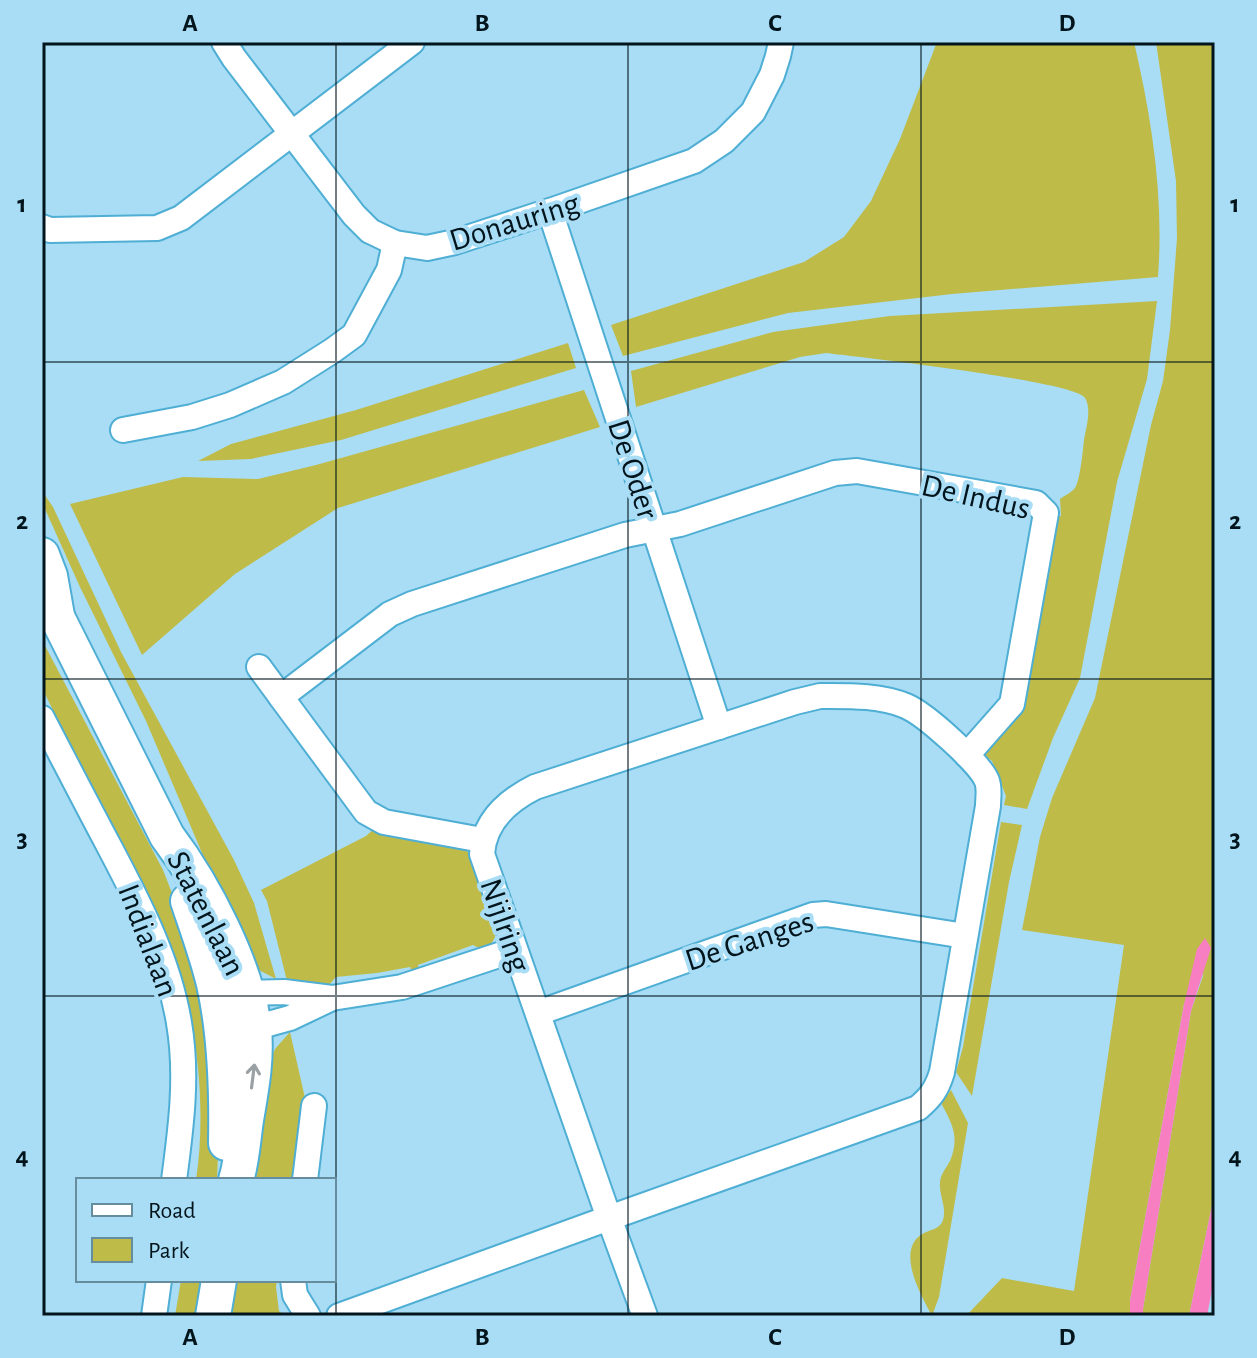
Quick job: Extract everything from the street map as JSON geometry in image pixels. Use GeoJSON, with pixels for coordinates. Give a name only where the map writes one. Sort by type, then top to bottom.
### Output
{"type":"FeatureCollection","features":[{"type":"Feature","properties":{"kind":"main road","name":"Statenlaan"},"geometry":{"type":"LineString","coordinates":[[42,555],[50,576],[50,606],[167,836],[186,862],[233,950],[247,993],[254,1028],[253,1078],[236,1178]]}},
{"type":"Feature","properties":{"kind":"main road","name":"Statenlaan"},"geometry":{"type":"LineString","coordinates":[[167,836],[206,952],[220,1017],[227,1115],[227,1178]]}},
{"type":"Feature","properties":{"kind":"main road"},"geometry":{"type":"LineString","coordinates":[[213,1316],[219,1282]]}},
{"type":"Feature","properties":{"kind":"street","name":"Donauring"},"geometry":{"type":"LineString","coordinates":[[224,42],[354,215],[370,231],[395,243],[427,248],[455,242],[694,161],[724,141],[753,112],[772,75],[781,42]]}},
{"type":"Feature","properties":{"kind":"street"},"geometry":{"type":"LineString","coordinates":[[42,227],[50,230],[157,228],[181,218],[412,42]]}},
{"type":"Feature","properties":{"kind":"street","name":"De Oder"},"geometry":{"type":"LineString","coordinates":[[550,211],[719,727]]}},
{"type":"Feature","properties":{"kind":"street"},"geometry":{"type":"LineString","coordinates":[[123,430],[192,417],[230,405],[283,382],[332,351],[354,335],[389,270],[395,243]]}},
{"type":"Feature","properties":{"kind":"street","name":"De Indus"},"geometry":{"type":"LineString","coordinates":[[654,529],[680,524],[835,473],[857,471],[1036,503],[1046,513],[1012,704],[967,755]]}},
{"type":"Feature","properties":{"kind":"street"},"geometry":{"type":"LineString","coordinates":[[281,697],[390,614],[412,604],[625,535],[654,529]]}},
{"type":"Feature","properties":{"kind":"street"},"geometry":{"type":"LineString","coordinates":[[259,667],[366,812],[384,822],[482,840]]}},
{"type":"Feature","properties":{"kind":"street","name":"Nijlring"},"geometry":{"type":"LineString","coordinates":[[820,696],[851,696],[906,706],[967,755],[981,768],[989,784],[988,806],[942,1072],[931,1097],[918,1108],[609,1218],[482,854],[482,840],[490,824],[511,801],[528,791],[820,696]]}},
{"type":"Feature","properties":{"kind":"street","name":"Indialaan"},"geometry":{"type":"LineString","coordinates":[[42,718],[139,903],[166,970],[179,1022],[183,1061],[184,1106],[174,1178]]}},
{"type":"Feature","properties":{"kind":"street","name":"De Ganges"},"geometry":{"type":"LineString","coordinates":[[538,1013],[813,915],[826,914],[965,936]]}},
{"type":"Feature","properties":{"kind":"street"},"geometry":{"type":"LineString","coordinates":[[220,1017],[247,993],[284,992],[332,998],[402,987],[514,950]]}},
{"type":"Feature","properties":{"kind":"street"},"geometry":{"type":"LineString","coordinates":[[220,1017],[254,1028],[290,1018],[332,998]]}},
{"type":"Feature","properties":{"kind":"street"},"geometry":{"type":"LineString","coordinates":[[305,1178],[314,1106]]}},
{"type":"Feature","properties":{"kind":"street"},"geometry":{"type":"LineString","coordinates":[[339,1316],[609,1218],[645,1316]]}},
{"type":"Feature","properties":{"kind":"street"},"geometry":{"type":"LineString","coordinates":[[154,1316],[159,1282]]}},
{"type":"Feature","properties":{"kind":"street"},"geometry":{"type":"LineString","coordinates":[[293,1282],[295,1295],[308,1316]]}},
{"type":"Feature","properties":{"kind":"green space"},"geometry":{"type":"Polygon","coordinates":[[[937,42],[1134,42],[1146,100],[1158,188],[1158,277],[952,294],[788,313],[623,356],[611,325],[804,262],[844,237],[871,201],[900,139],[937,42]]]}},
{"type":"Feature","properties":{"kind":"green space"},"geometry":{"type":"Polygon","coordinates":[[[1156,42],[1215,42],[1215,1191],[1189,1316],[1143,1316],[1191,1011],[1204,973],[1184,1004],[1130,1301],[1130,1316],[966,1316],[1002,1278],[1074,1291],[1124,945],[1022,930],[1040,837],[1052,798],[1095,698],[1151,425],[1163,381],[1177,238],[1176,181],[1156,42]]]}},
{"type":"Feature","properties":{"kind":"green space"},"geometry":{"type":"Polygon","coordinates":[[[1157,301],[1147,379],[1117,482],[1080,678],[1053,738],[1027,809],[1004,805],[1006,796],[992,761],[980,752],[1016,714],[1050,515],[1061,516],[1060,499],[1077,484],[1088,419],[1085,398],[1072,391],[1007,377],[826,353],[800,357],[636,407],[631,371],[773,332],[890,316],[1157,301]]]}},
{"type":"Feature","properties":{"kind":"green space"},"geometry":{"type":"Polygon","coordinates":[[[568,343],[576,368],[341,440],[251,459],[198,461],[231,444],[356,410],[568,343]]]}},
{"type":"Feature","properties":{"kind":"green space"},"geometry":{"type":"Polygon","coordinates":[[[584,390],[600,427],[338,508],[235,574],[142,655],[70,504],[183,477],[258,479],[584,390]]]}},
{"type":"Feature","properties":{"kind":"green space"},"geometry":{"type":"Polygon","coordinates":[[[42,491],[53,507],[121,652],[234,860],[254,903],[276,979],[255,968],[146,721],[45,509],[42,491]]]}},
{"type":"Feature","properties":{"kind":"green space"},"geometry":{"type":"Polygon","coordinates":[[[42,640],[163,870],[194,949],[220,1107],[217,1178],[196,1178],[200,1087],[190,1016],[179,972],[151,907],[42,688],[42,640]]]}},
{"type":"Feature","properties":{"kind":"green space"},"geometry":{"type":"Polygon","coordinates":[[[1001,822],[1022,825],[1009,882],[972,1096],[956,1072],[963,1047],[1001,822]]]}},
{"type":"Feature","properties":{"kind":"green space"},"geometry":{"type":"Polygon","coordinates":[[[376,827],[464,847],[483,887],[496,931],[494,940],[483,950],[473,945],[418,965],[416,972],[410,967],[336,977],[329,985],[289,983],[267,901],[261,890],[366,836],[376,827]]]}},
{"type":"Feature","properties":{"kind":"green space"},"geometry":{"type":"Polygon","coordinates":[[[290,1032],[305,1098],[293,1178],[250,1178],[267,1068],[275,1049],[290,1032]]]}},
{"type":"Feature","properties":{"kind":"green space"},"geometry":{"type":"Polygon","coordinates":[[[951,1090],[968,1123],[939,1297],[932,1316],[910,1261],[915,1240],[938,1227],[943,1220],[940,1180],[953,1152],[954,1137],[941,1103],[951,1090]]]}},
{"type":"Feature","properties":{"kind":"green space"},"geometry":{"type":"Polygon","coordinates":[[[181,1282],[205,1282],[199,1316],[175,1316],[181,1282]]]}},
{"type":"Feature","properties":{"kind":"green space"},"geometry":{"type":"Polygon","coordinates":[[[234,1282],[277,1282],[279,1311],[285,1316],[228,1316],[234,1282]]]}},
{"type":"Feature","properties":{"kind":"shaded area"},"geometry":{"type":"Polygon","coordinates":[[[1205,938],[1211,948],[1191,1011],[1143,1316],[1130,1316],[1130,1301],[1184,1004],[1197,949],[1205,938]]]}},
{"type":"Feature","properties":{"kind":"shaded area"},"geometry":{"type":"Polygon","coordinates":[[[1215,1191],[1215,1275],[1207,1316],[1189,1316],[1215,1191]]]}}]}
